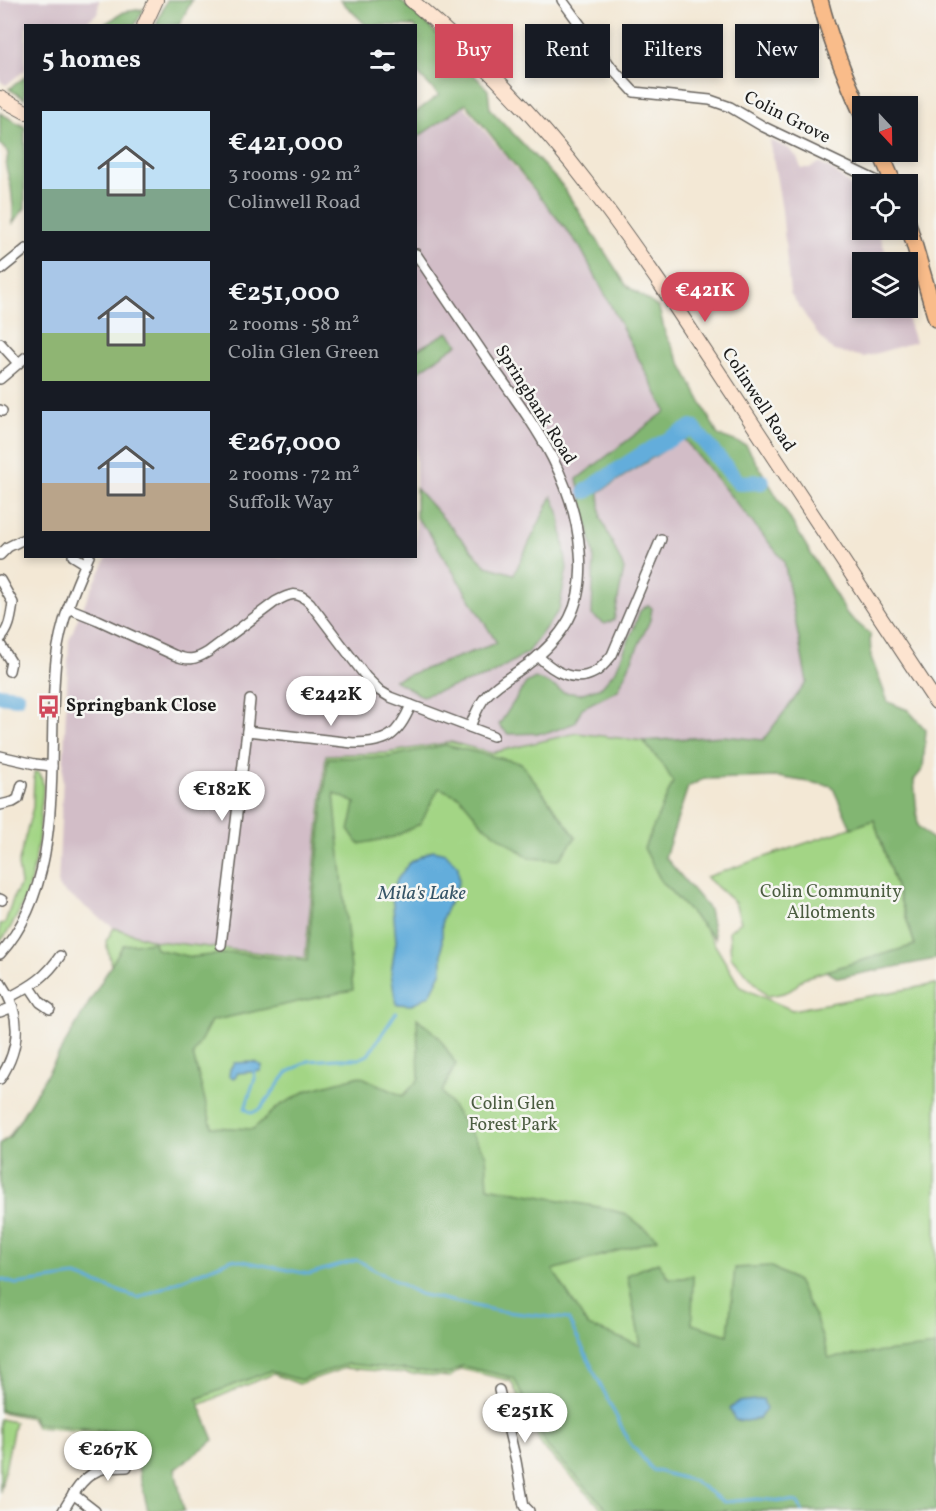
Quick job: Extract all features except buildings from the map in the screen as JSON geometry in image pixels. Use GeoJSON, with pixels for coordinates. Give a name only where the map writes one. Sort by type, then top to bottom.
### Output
{"type":"FeatureCollection","features":[{"type":"Feature","properties":{"kind":"main road"},"geometry":{"type":"LineString","coordinates":[[820,0],[838,58],[854,96]]}},
{"type":"Feature","properties":{"kind":"main road"},"geometry":{"type":"LineString","coordinates":[[913,240],[936,319]]}},
{"type":"Feature","properties":{"kind":"street"},"geometry":{"type":"LineString","coordinates":[[145,24],[156,0]]}},
{"type":"Feature","properties":{"kind":"street","name":"Colinwell Road"},"geometry":{"type":"LineString","coordinates":[[411,0],[483,65],[552,140],[603,203],[667,294],[936,702]]}},
{"type":"Feature","properties":{"kind":"street","name":"Colin Grove"},"geometry":{"type":"LineString","coordinates":[[562,0],[612,68],[634,92],[710,100],[730,107],[764,128],[862,174]]}},
{"type":"Feature","properties":{"kind":"street"},"geometry":{"type":"LineString","coordinates":[[0,98],[24,111]]}},
{"type":"Feature","properties":{"kind":"street"},"geometry":{"type":"LineString","coordinates":[[0,270],[24,251]]}},
{"type":"Feature","properties":{"kind":"street","name":"Springbank Road"},"geometry":{"type":"LineString","coordinates":[[417,255],[544,442],[570,499],[580,543],[579,592],[569,618],[560,632],[538,656],[487,695],[470,727]]}},
{"type":"Feature","properties":{"kind":"street"},"geometry":{"type":"LineString","coordinates":[[0,343],[22,360],[0,379]]}},
{"type":"Feature","properties":{"kind":"street"},"geometry":{"type":"LineString","coordinates":[[0,555],[8,547],[24,539]]}},
{"type":"Feature","properties":{"kind":"street"},"geometry":{"type":"LineString","coordinates":[[538,656],[560,673],[567,675],[582,676],[601,667],[612,655],[661,539]]}},
{"type":"Feature","properties":{"kind":"street"},"geometry":{"type":"LineString","coordinates":[[0,954],[22,924],[36,890],[46,848],[56,658],[68,608],[88,560]]}},
{"type":"Feature","properties":{"kind":"street"},"geometry":{"type":"LineString","coordinates":[[0,580],[13,603],[9,625],[0,639]]}},
{"type":"Feature","properties":{"kind":"street"},"geometry":{"type":"LineString","coordinates":[[68,608],[174,655],[192,659],[199,658],[208,652],[275,602],[294,594],[300,595],[310,603],[373,685],[390,697],[492,736]]}},
{"type":"Feature","properties":{"kind":"street"},"geometry":{"type":"LineString","coordinates":[[2,649],[11,662],[9,671]]}},
{"type":"Feature","properties":{"kind":"street"},"geometry":{"type":"LineString","coordinates":[[221,945],[250,700]]}},
{"type":"Feature","properties":{"kind":"street"},"geometry":{"type":"LineString","coordinates":[[248,732],[367,743],[393,735],[411,705]]}},
{"type":"Feature","properties":{"kind":"street"},"geometry":{"type":"LineString","coordinates":[[0,756],[52,766]]}},
{"type":"Feature","properties":{"kind":"street"},"geometry":{"type":"LineString","coordinates":[[0,805],[18,799],[22,785]]}},
{"type":"Feature","properties":{"kind":"street"},"geometry":{"type":"LineString","coordinates":[[10,997],[30,987],[50,971],[60,956]]}},
{"type":"Feature","properties":{"kind":"street"},"geometry":{"type":"LineString","coordinates":[[0,982],[10,997],[17,1027],[7,1068],[0,1079]]}},
{"type":"Feature","properties":{"kind":"street"},"geometry":{"type":"LineString","coordinates":[[30,987],[40,1002],[50,1009]]}},
{"type":"Feature","properties":{"kind":"street"},"geometry":{"type":"LineString","coordinates":[[0,1012],[13,1007]]}},
{"type":"Feature","properties":{"kind":"street"},"geometry":{"type":"LineString","coordinates":[[499,1390],[524,1506],[529,1511]]}},
{"type":"Feature","properties":{"kind":"street"},"geometry":{"type":"LineString","coordinates":[[489,1406],[502,1404]]}},
{"type":"Feature","properties":{"kind":"street"},"geometry":{"type":"LineString","coordinates":[[63,1511],[82,1482],[90,1475],[103,1469],[127,1467]]}},
{"type":"Feature","properties":{"kind":"street"},"geometry":{"type":"LineString","coordinates":[[73,1494],[95,1511]]}},
{"type":"Feature","properties":{"kind":"shaded area"},"geometry":{"type":"Polygon","coordinates":[[[0,0],[99,0],[98,13],[83,24],[24,24],[24,71],[6,85],[0,81],[0,0]]]}},
{"type":"Feature","properties":{"kind":"shaded area"},"geometry":{"type":"Polygon","coordinates":[[[460,101],[580,247],[666,411],[684,437],[784,561],[807,682],[763,740],[723,736],[643,741],[577,733],[491,753],[451,742],[386,753],[326,755],[305,958],[156,941],[114,928],[58,887],[69,640],[107,558],[417,558],[417,131],[460,101]]]}},
{"type":"Feature","properties":{"kind":"shaded area"},"geometry":{"type":"Polygon","coordinates":[[[770,140],[788,148],[797,157],[801,168],[809,168],[819,163],[834,171],[852,187],[852,240],[881,240],[886,252],[852,252],[852,318],[907,318],[915,342],[864,357],[834,351],[819,336],[790,293],[782,210],[770,140]]]}},
{"type":"Feature","properties":{"kind":"green space"},"geometry":{"type":"Polygon","coordinates":[[[167,0],[192,0],[180,24],[156,24],[167,0]]]}},
{"type":"Feature","properties":{"kind":"green space"},"geometry":{"type":"Polygon","coordinates":[[[340,0],[400,0],[435,32],[435,78],[477,78],[488,90],[490,109],[561,184],[626,285],[659,308],[665,333],[718,435],[746,445],[847,614],[870,634],[871,657],[888,702],[908,710],[926,730],[923,769],[914,780],[918,826],[934,841],[936,959],[838,978],[826,971],[915,945],[874,820],[851,828],[832,786],[778,777],[703,779],[688,787],[665,857],[709,909],[715,939],[661,881],[644,848],[673,782],[665,768],[643,741],[723,736],[763,740],[807,682],[784,561],[683,438],[599,492],[601,518],[624,569],[614,620],[605,624],[592,615],[594,555],[577,479],[666,411],[580,247],[466,104],[417,137],[417,111],[439,95],[417,73],[417,24],[365,24],[340,0]]]}},
{"type":"Feature","properties":{"kind":"green space"},"geometry":{"type":"Polygon","coordinates":[[[144,9],[136,24],[105,24],[124,12],[144,9]]]}},
{"type":"Feature","properties":{"kind":"green space"},"geometry":{"type":"Polygon","coordinates":[[[24,78],[24,98],[9,89],[24,78]]]}},
{"type":"Feature","properties":{"kind":"green space"},"geometry":{"type":"Polygon","coordinates":[[[0,113],[24,126],[24,209],[13,223],[11,187],[6,167],[8,153],[0,144],[0,113]]]}},
{"type":"Feature","properties":{"kind":"green space"},"geometry":{"type":"Polygon","coordinates":[[[448,332],[458,344],[417,372],[417,349],[448,332]]]}},
{"type":"Feature","properties":{"kind":"green space"},"geometry":{"type":"Polygon","coordinates":[[[417,489],[486,566],[514,574],[552,496],[559,512],[567,568],[559,610],[527,653],[488,676],[422,696],[394,680],[497,643],[428,531],[417,519],[417,489]]]}},
{"type":"Feature","properties":{"kind":"green space"},"geometry":{"type":"Polygon","coordinates":[[[648,605],[652,608],[650,620],[618,690],[582,708],[575,723],[548,733],[508,734],[499,725],[526,683],[535,678],[563,692],[580,694],[601,687],[616,670],[640,611],[648,605]]]}},
{"type":"Feature","properties":{"kind":"green space","name":"Colin Glen Forest Park"},"geometry":{"type":"Polygon","coordinates":[[[577,733],[643,741],[686,779],[662,856],[740,987],[792,1010],[936,984],[936,1511],[604,1511],[542,1446],[511,1381],[461,1369],[450,1377],[345,1368],[299,1384],[273,1374],[128,1435],[36,1427],[31,1418],[0,1412],[0,1143],[9,1137],[112,970],[106,941],[114,928],[156,941],[305,958],[326,755],[386,753],[451,742],[491,753],[577,733]]]}},
{"type":"Feature","properties":{"kind":"green space"},"geometry":{"type":"Polygon","coordinates":[[[445,745],[521,763],[576,837],[559,860],[529,858],[483,825],[460,797],[439,788],[420,824],[394,837],[359,844],[349,831],[355,803],[334,793],[353,990],[211,1021],[193,1055],[212,1127],[253,1129],[279,1106],[308,1090],[360,1076],[403,1096],[419,1079],[417,1018],[439,1037],[456,1064],[442,1092],[486,1155],[488,1187],[626,1214],[658,1239],[553,1270],[588,1326],[641,1346],[627,1275],[658,1262],[669,1278],[693,1275],[692,1324],[728,1335],[735,1268],[770,1266],[797,1281],[816,1319],[829,1358],[936,1346],[936,1511],[609,1511],[547,1446],[514,1378],[462,1366],[449,1374],[348,1364],[300,1380],[270,1371],[197,1399],[214,1440],[175,1469],[184,1511],[148,1511],[130,1433],[35,1423],[33,1416],[0,1410],[0,1144],[10,1137],[123,945],[154,942],[156,949],[192,957],[233,953],[307,961],[328,758],[388,757],[445,745]]]}},
{"type":"Feature","properties":{"kind":"green space"},"geometry":{"type":"Polygon","coordinates":[[[34,772],[39,772],[43,785],[35,862],[19,912],[0,942],[0,924],[5,923],[14,896],[21,884],[18,865],[33,807],[34,772]]]}},
{"type":"Feature","properties":{"kind":"green space","name":"Colin Community Allotments"},"geometry":{"type":"Polygon","coordinates":[[[874,820],[915,945],[803,978],[787,992],[767,996],[731,957],[729,931],[741,922],[735,903],[706,877],[874,820]]]}},
{"type":"Feature","properties":{"kind":"green space"},"geometry":{"type":"Polygon","coordinates":[[[0,1419],[15,1422],[0,1492],[0,1419]]]}},
{"type":"Feature","properties":{"kind":"water","name":"Mila's Lake"},"geometry":{"type":"Polygon","coordinates":[[[433,850],[445,853],[458,866],[459,882],[442,919],[442,971],[430,995],[412,1005],[396,1004],[391,973],[396,941],[392,895],[396,881],[409,863],[433,850]]]}},
{"type":"Feature","properties":{"kind":"water"},"geometry":{"type":"Polygon","coordinates":[[[255,1062],[262,1066],[261,1071],[238,1073],[234,1078],[229,1076],[234,1063],[255,1062]]]}},
{"type":"Feature","properties":{"kind":"water"},"geometry":{"type":"Polygon","coordinates":[[[763,1399],[766,1409],[759,1419],[735,1420],[730,1409],[738,1402],[763,1399]]]}},
{"type":"Feature","properties":{"kind":"waterway"},"geometry":{"type":"LineString","coordinates":[[586,491],[644,453],[692,427],[739,483],[762,482]]}},
{"type":"Feature","properties":{"kind":"waterway"},"geometry":{"type":"LineString","coordinates":[[0,695],[17,697]]}},
{"type":"Feature","properties":{"kind":"waterway"},"geometry":{"type":"LineString","coordinates":[[254,1072],[255,1078],[245,1109],[252,1113],[260,1109],[287,1073],[308,1061],[359,1059],[368,1055],[396,1013]]}},
{"type":"Feature","properties":{"kind":"waterway"},"geometry":{"type":"LineString","coordinates":[[0,1279],[16,1284],[76,1276],[138,1298],[232,1259],[309,1274],[357,1260],[419,1294],[498,1311],[568,1319],[629,1442],[653,1470],[694,1481],[724,1502],[757,1499],[798,1502],[802,1511]]}},
{"type":"Feature","properties":{"kind":"place","name":"Springbank Close"},"geometry":{"type":"Point","coordinates":[48,706]}}]}
